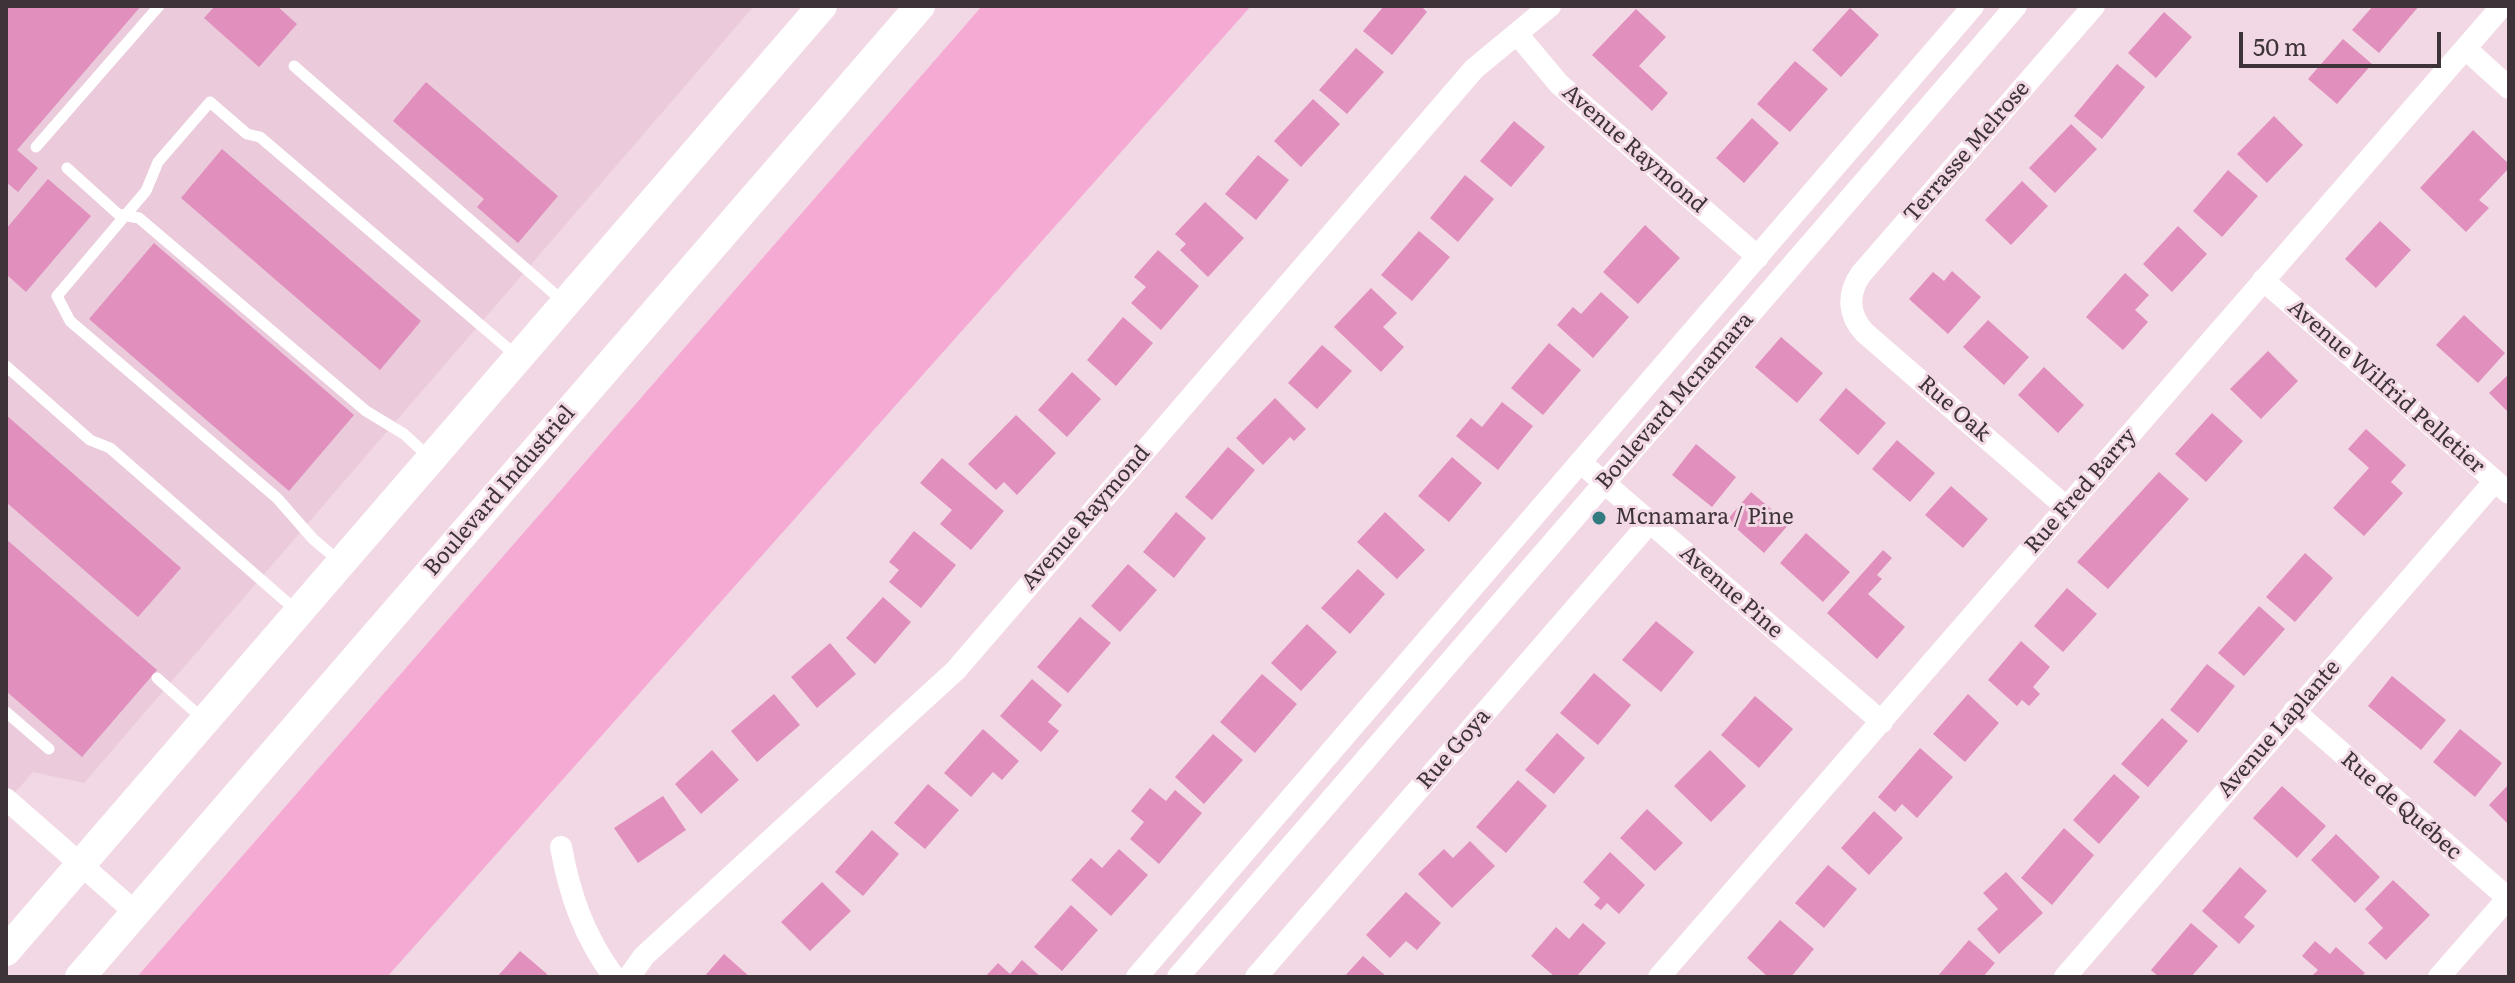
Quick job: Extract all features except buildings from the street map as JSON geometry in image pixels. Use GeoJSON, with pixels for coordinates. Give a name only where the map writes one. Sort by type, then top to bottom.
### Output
{"type":"FeatureCollection","features":[{"type":"Feature","properties":{"kind":"street"},"geometry":{"type":"LineString","coordinates":[[6,951],[822,6]]}},
{"type":"Feature","properties":{"kind":"street","name":"Boulevard Industriel"},"geometry":{"type":"LineString","coordinates":[[80,977],[920,6]]}},
{"type":"Feature","properties":{"kind":"street","name":"Avenue Raymond"},"geometry":{"type":"LineString","coordinates":[[629,977],[644,956],[956,670],[1474,69],[1550,6]]}},
{"type":"Feature","properties":{"kind":"street","name":"Boulevard Mcnamara"},"geometry":{"type":"LineString","coordinates":[[1137,977],[1973,6]]}},
{"type":"Feature","properties":{"kind":"street","name":"Boulevard Mcnamara"},"geometry":{"type":"LineString","coordinates":[[1178,977],[2016,6]]}},
{"type":"Feature","properties":{"kind":"street","name":"Terrasse Melrose"},"geometry":{"type":"LineString","coordinates":[[1851,304],[1853,288],[1861,274],[2094,6]]}},
{"type":"Feature","properties":{"kind":"street","name":"Rue Fred Barry"},"geometry":{"type":"LineString","coordinates":[[1659,977],[2502,6]]}},
{"type":"Feature","properties":{"kind":"street","name":"Avenue Raymond"},"geometry":{"type":"LineString","coordinates":[[1517,34],[1559,84],[1758,257]]}},
{"type":"Feature","properties":{"kind":"street"},"geometry":{"type":"LineString","coordinates":[[2466,49],[2509,88]]}},
{"type":"Feature","properties":{"kind":"street","name":"Avenue Wilfrid Pelletier"},"geometry":{"type":"LineString","coordinates":[[2263,280],[2502,487]]}},
{"type":"Feature","properties":{"kind":"street","name":"Rue Oak"},"geometry":{"type":"LineString","coordinates":[[1851,304],[1855,320],[1865,333],[2066,507]]}},
{"type":"Feature","properties":{"kind":"street","name":"Avenue Pine"},"geometry":{"type":"LineString","coordinates":[[1580,462],[1882,722]]}},
{"type":"Feature","properties":{"kind":"street","name":"Avenue Laplante"},"geometry":{"type":"LineString","coordinates":[[2065,977],[2294,711],[2502,487]]}},
{"type":"Feature","properties":{"kind":"street","name":"Rue Goya"},"geometry":{"type":"LineString","coordinates":[[1256,977],[1651,521]]}},
{"type":"Feature","properties":{"kind":"street","name":"Rue de Québec"},"geometry":{"type":"LineString","coordinates":[[2294,711],[2508,899]]}},
{"type":"Feature","properties":{"kind":"street"},"geometry":{"type":"LineString","coordinates":[[6,799],[135,912]]}},
{"type":"Feature","properties":{"kind":"street"},"geometry":{"type":"LineString","coordinates":[[561,847],[577,913],[591,944],[614,977]]}},
{"type":"Feature","properties":{"kind":"street"},"geometry":{"type":"LineString","coordinates":[[2439,977],[2508,899]]}},
{"type":"Feature","properties":{"kind":"lane"},"geometry":{"type":"LineString","coordinates":[[36,147],[159,6]]}},
{"type":"Feature","properties":{"kind":"lane"},"geometry":{"type":"LineString","coordinates":[[294,66],[565,303]]}},
{"type":"Feature","properties":{"kind":"lane"},"geometry":{"type":"LineString","coordinates":[[341,563],[313,539],[277,498],[70,321],[57,296],[146,191],[158,162],[210,102],[247,134],[260,137],[518,357]]}},
{"type":"Feature","properties":{"kind":"lane"},"geometry":{"type":"LineString","coordinates":[[67,168],[118,214],[139,218],[366,411],[404,434],[431,459]]}},
{"type":"Feature","properties":{"kind":"lane"},"geometry":{"type":"LineString","coordinates":[[6,366],[90,440],[110,448],[298,613]]}},
{"type":"Feature","properties":{"kind":"lane"},"geometry":{"type":"LineString","coordinates":[[157,678],[205,721]]}},
{"type":"Feature","properties":{"kind":"lane"},"geometry":{"type":"LineString","coordinates":[[6,712],[49,749]]}},
{"type":"Feature","properties":{"kind":"shaded area"},"geometry":{"type":"Polygon","coordinates":[[[6,6],[754,6],[84,783],[33,772],[6,803],[6,6]]]}},
{"type":"Feature","properties":{"kind":"shaded area"},"geometry":{"type":"Polygon","coordinates":[[[982,6],[1251,6],[387,977],[137,977],[982,6]]]}},
{"type":"Feature","properties":{"kind":"place","name":"Mcnamara / Pine"},"geometry":{"type":"Point","coordinates":[1599,518]}}]}
